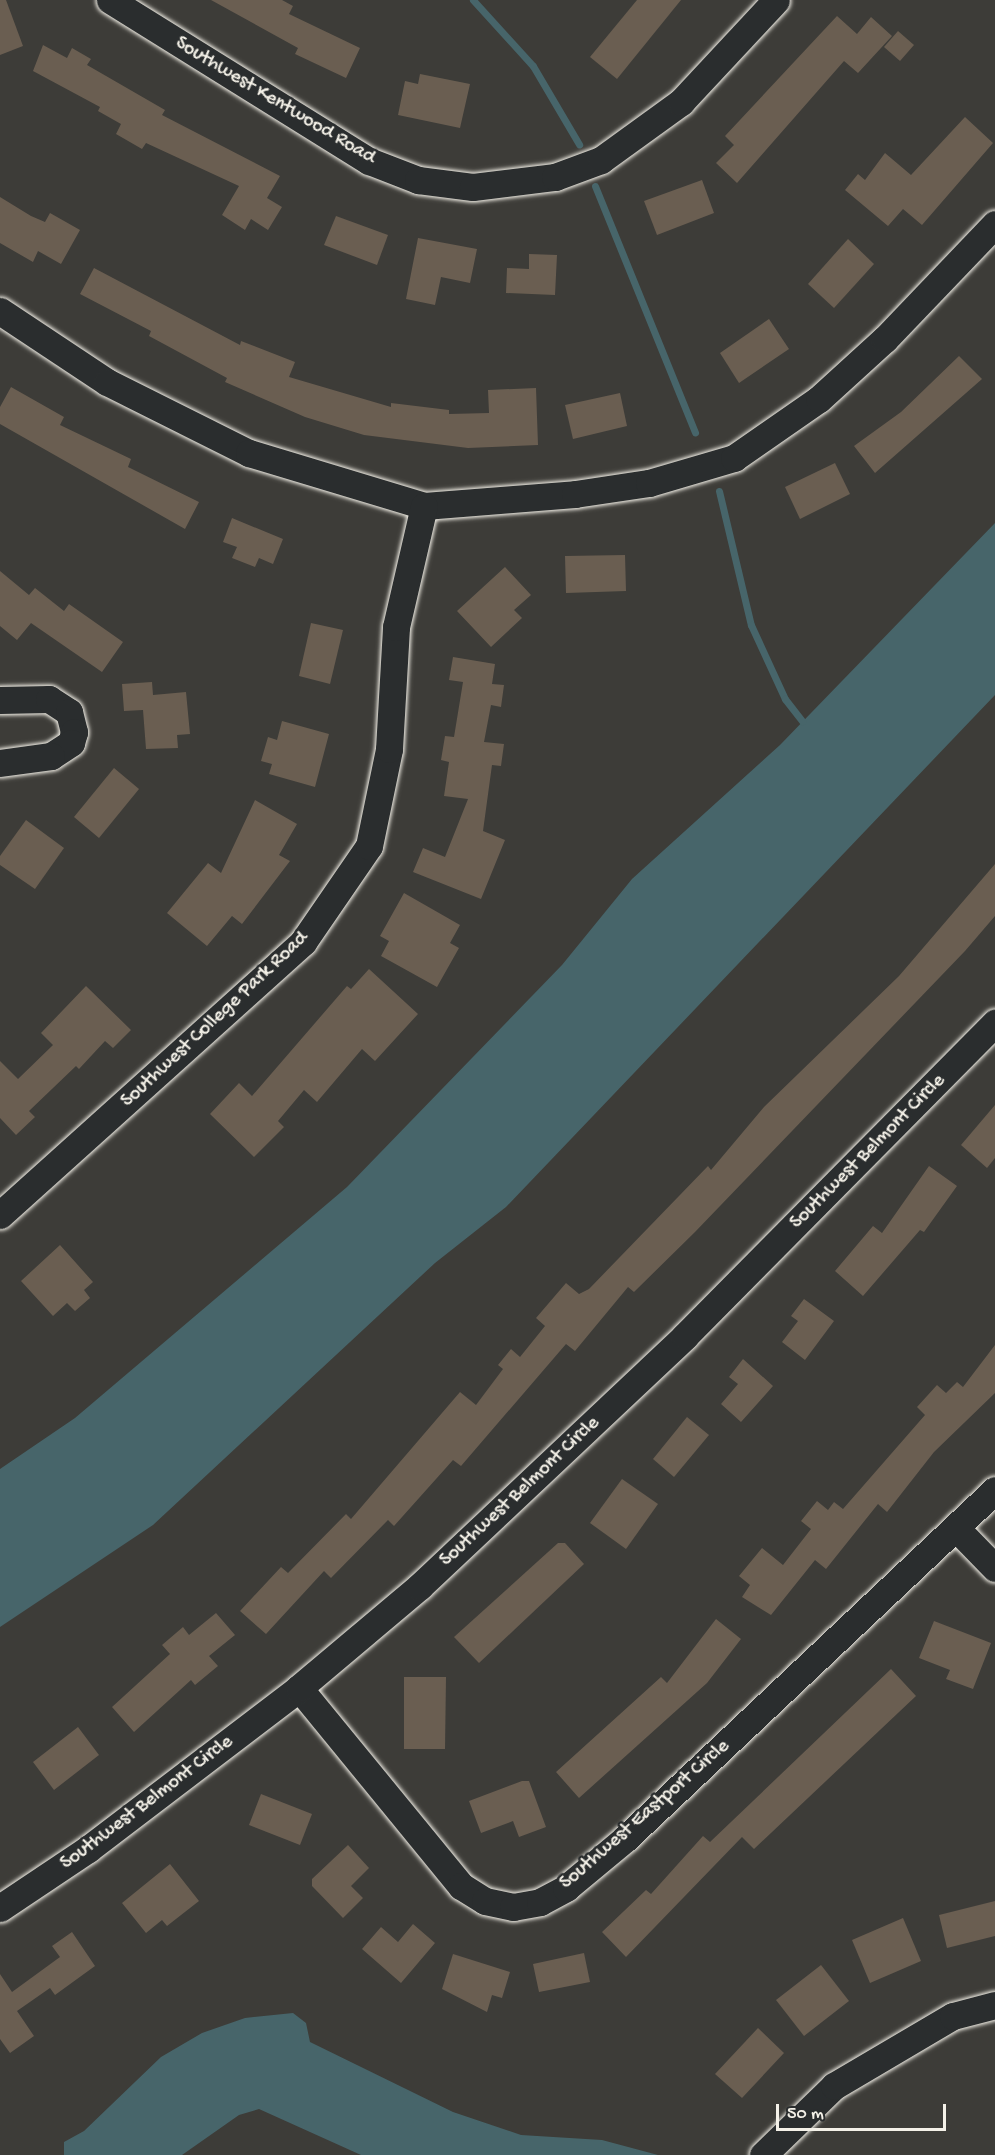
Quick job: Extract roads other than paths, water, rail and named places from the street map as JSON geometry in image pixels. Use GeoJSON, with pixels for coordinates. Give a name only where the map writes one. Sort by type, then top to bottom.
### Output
{"type":"FeatureCollection","features":[{"type":"Feature","properties":{"kind":"street","name":"Southwest Kentwood Road"},"geometry":{"type":"LineString","coordinates":[[110,0],[369,161],[418,180],[473,187],[555,177],[601,160],[681,102],[776,0]]}},
{"type":"Feature","properties":{"kind":"street"},"geometry":{"type":"LineString","coordinates":[[0,311],[107,382],[249,453],[424,506],[650,483],[734,458],[844,377],[995,224]]}},
{"type":"Feature","properties":{"kind":"street","name":"Southwest College Park Road"},"geometry":{"type":"LineString","coordinates":[[0,1215],[303,942],[369,846],[389,749],[396,627],[424,506]]}},
{"type":"Feature","properties":{"kind":"street"},"geometry":{"type":"LineString","coordinates":[[0,700],[49,699],[69,712],[74,732],[71,743],[51,756],[0,763]]}},
{"type":"Feature","properties":{"kind":"street","name":"Southwest Belmont Circle"},"geometry":{"type":"LineString","coordinates":[[0,1908],[88,1849],[299,1688],[420,1586],[685,1336],[995,1023]]}},
{"type":"Feature","properties":{"kind":"street","name":"Southwest Eastport Circle"},"geometry":{"type":"LineString","coordinates":[[299,1688],[461,1886],[485,1901],[513,1907],[540,1902],[566,1888],[626,1838],[958,1530],[995,1491]]}},
{"type":"Feature","properties":{"kind":"street"},"geometry":{"type":"LineString","coordinates":[[958,1530],[995,1568]]}},
{"type":"Feature","properties":{"kind":"street"},"geometry":{"type":"LineString","coordinates":[[763,2155],[834,2086],[953,2016],[995,2005]]}},
{"type":"Feature","properties":{"kind":"water"},"geometry":{"type":"Polygon","coordinates":[[[995,523],[995,695],[506,1207],[435,1263],[153,1525],[0,1627],[0,1469],[75,1418],[347,1187],[562,965],[632,879],[780,745],[995,523]]]}},
{"type":"Feature","properties":{"kind":"water"},"geometry":{"type":"Polygon","coordinates":[[[293,2013],[306,2023],[310,2042],[453,2112],[521,2135],[602,2140],[658,2155],[361,2155],[259,2109],[239,2115],[182,2155],[64,2155],[64,2142],[84,2131],[161,2057],[202,2033],[245,2018],[293,2013]]]}},
{"type":"Feature","properties":{"kind":"waterway"},"geometry":{"type":"LineString","coordinates":[[473,0],[533,66],[579,144]]}},
{"type":"Feature","properties":{"kind":"waterway"},"geometry":{"type":"LineString","coordinates":[[595,186],[695,432]]}},
{"type":"Feature","properties":{"kind":"waterway"},"geometry":{"type":"LineString","coordinates":[[719,491],[751,625],[785,699],[802,721]]}}]}
